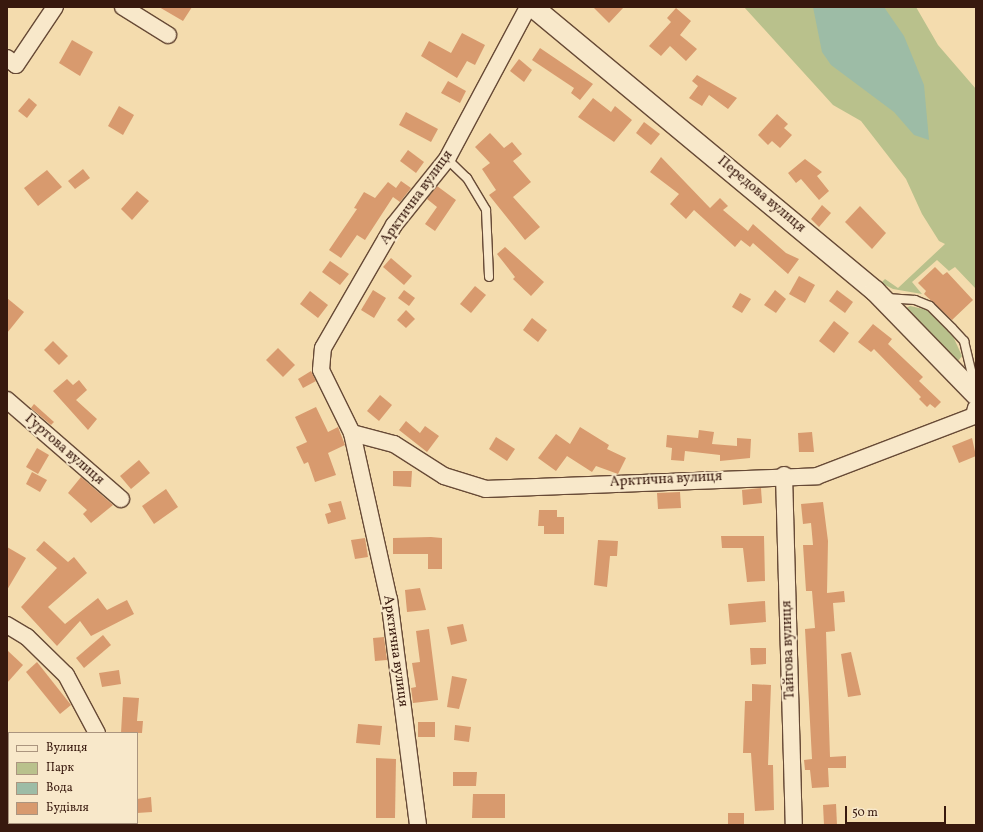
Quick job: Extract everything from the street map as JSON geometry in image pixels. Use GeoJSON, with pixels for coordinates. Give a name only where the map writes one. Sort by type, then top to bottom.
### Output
{"type":"FeatureCollection","features":[{"type":"Feature","properties":{"kind":"street"},"geometry":{"type":"LineString","coordinates":[[7,58],[16,64],[55,7]]}},
{"type":"Feature","properties":{"kind":"street"},"geometry":{"type":"LineString","coordinates":[[123,7],[168,35]]}},
{"type":"Feature","properties":{"kind":"street","name":"Арктична вулиця"},"geometry":{"type":"LineString","coordinates":[[418,825],[389,600],[352,432],[321,370],[323,348],[394,225],[448,158],[528,7]]}},
{"type":"Feature","properties":{"kind":"street","name":"Передова вулиця"},"geometry":{"type":"LineString","coordinates":[[533,7],[881,298],[976,396]]}},
{"type":"Feature","properties":{"kind":"street","name":"Гуртова вулиця"},"geometry":{"type":"LineString","coordinates":[[7,400],[121,499]]}},
{"type":"Feature","properties":{"kind":"street","name":"Арктична вулиця"},"geometry":{"type":"LineString","coordinates":[[352,432],[394,444],[444,476],[486,489],[784,475],[817,476],[887,452],[974,416],[976,408]]}},
{"type":"Feature","properties":{"kind":"street","name":"Тайгова вулиця"},"geometry":{"type":"LineString","coordinates":[[784,475],[794,825]]}},
{"type":"Feature","properties":{"kind":"street"},"geometry":{"type":"LineString","coordinates":[[7,625],[27,637],[66,675],[96,732]]}},
{"type":"Feature","properties":{"kind":"lane"},"geometry":{"type":"LineString","coordinates":[[448,158],[467,178],[486,210],[489,277]]}},
{"type":"Feature","properties":{"kind":"lane"},"geometry":{"type":"LineString","coordinates":[[881,298],[915,300],[930,306],[964,341],[976,390]]}},
{"type":"Feature","properties":{"kind":"green space"},"geometry":{"type":"Polygon","coordinates":[[[744,7],[916,7],[938,45],[976,89],[976,289],[955,267],[949,271],[937,260],[912,282],[922,294],[893,289],[881,283],[885,279],[898,288],[945,244],[939,241],[922,214],[906,179],[861,121],[833,105],[744,7]]]}},
{"type":"Feature","properties":{"kind":"green space"},"geometry":{"type":"Polygon","coordinates":[[[910,306],[928,310],[952,334],[962,356],[958,361],[906,308],[910,306]]]}},
{"type":"Feature","properties":{"kind":"water"},"geometry":{"type":"Polygon","coordinates":[[[813,7],[884,7],[904,36],[924,85],[929,140],[914,135],[894,112],[831,65],[822,52],[813,7]]]}},
{"type":"Feature","properties":{"kind":"building"},"geometry":{"type":"Polygon","coordinates":[[[159,7],[192,7],[183,21],[159,7]]]}},
{"type":"Feature","properties":{"kind":"building"},"geometry":{"type":"Polygon","coordinates":[[[593,7],[624,7],[609,23],[593,7]]]}},
{"type":"Feature","properties":{"kind":"building"},"geometry":{"type":"Polygon","coordinates":[[[676,8],[691,21],[680,35],[697,49],[686,61],[670,46],[661,56],[649,46],[671,22],[667,18],[676,8]]]}},
{"type":"Feature","properties":{"kind":"building"},"geometry":{"type":"Polygon","coordinates":[[[462,33],[485,45],[475,65],[467,61],[457,78],[421,56],[429,41],[451,53],[462,33]]]}},
{"type":"Feature","properties":{"kind":"building"},"geometry":{"type":"Polygon","coordinates":[[[72,40],[93,52],[80,76],[59,63],[72,40]]]}},
{"type":"Feature","properties":{"kind":"building"},"geometry":{"type":"Polygon","coordinates":[[[540,48],[593,84],[580,100],[571,93],[574,88],[532,60],[540,48]]]}},
{"type":"Feature","properties":{"kind":"building"},"geometry":{"type":"Polygon","coordinates":[[[519,59],[532,70],[524,82],[510,71],[519,59]]]}},
{"type":"Feature","properties":{"kind":"building"},"geometry":{"type":"Polygon","coordinates":[[[697,75],[737,98],[728,109],[709,95],[702,106],[689,98],[698,86],[692,81],[697,75]]]}},
{"type":"Feature","properties":{"kind":"building"},"geometry":{"type":"Polygon","coordinates":[[[448,81],[466,91],[460,103],[441,93],[448,81]]]}},
{"type":"Feature","properties":{"kind":"building"},"geometry":{"type":"Polygon","coordinates":[[[29,98],[37,105],[27,118],[18,111],[29,98]]]}},
{"type":"Feature","properties":{"kind":"building"},"geometry":{"type":"Polygon","coordinates":[[[593,98],[611,112],[615,106],[632,120],[614,142],[578,117],[593,98]]]}},
{"type":"Feature","properties":{"kind":"building"},"geometry":{"type":"Polygon","coordinates":[[[119,106],[134,115],[123,135],[108,126],[119,106]]]}},
{"type":"Feature","properties":{"kind":"building"},"geometry":{"type":"Polygon","coordinates":[[[406,112],[438,129],[431,142],[399,125],[406,112]]]}},
{"type":"Feature","properties":{"kind":"building"},"geometry":{"type":"Polygon","coordinates":[[[777,114],[788,124],[784,128],[792,135],[780,148],[772,141],[768,145],[758,135],[777,114]]]}},
{"type":"Feature","properties":{"kind":"building"},"geometry":{"type":"Polygon","coordinates":[[[644,122],[660,134],[651,145],[636,133],[644,122]]]}},
{"type":"Feature","properties":{"kind":"building"},"geometry":{"type":"Polygon","coordinates":[[[490,133],[504,148],[512,142],[522,154],[513,161],[531,182],[513,197],[540,227],[525,240],[489,195],[496,190],[482,169],[490,163],[475,147],[490,133]]]}},
{"type":"Feature","properties":{"kind":"building"},"geometry":{"type":"Polygon","coordinates":[[[408,150],[424,162],[416,173],[400,161],[408,150]]]}},
{"type":"Feature","properties":{"kind":"building"},"geometry":{"type":"Polygon","coordinates":[[[661,157],[710,208],[720,198],[728,206],[723,210],[748,231],[753,224],[786,253],[799,259],[788,274],[753,243],[750,247],[741,240],[735,247],[694,210],[686,219],[670,204],[679,194],[650,172],[661,157]]]}},
{"type":"Feature","properties":{"kind":"building"},"geometry":{"type":"Polygon","coordinates":[[[805,159],[822,172],[817,176],[829,191],[819,200],[801,179],[796,183],[788,173],[805,159]]]}},
{"type":"Feature","properties":{"kind":"building"},"geometry":{"type":"Polygon","coordinates":[[[83,169],[90,178],[75,189],[68,181],[83,169]]]}},
{"type":"Feature","properties":{"kind":"building"},"geometry":{"type":"Polygon","coordinates":[[[47,170],[62,187],[38,206],[24,188],[47,170]]]}},
{"type":"Feature","properties":{"kind":"building"},"geometry":{"type":"Polygon","coordinates":[[[401,181],[411,188],[400,202],[393,197],[365,240],[357,235],[341,258],[329,250],[357,209],[354,208],[364,192],[375,198],[388,182],[396,188],[401,181]]]}},
{"type":"Feature","properties":{"kind":"building"},"geometry":{"type":"Polygon","coordinates":[[[437,186],[456,200],[435,231],[425,224],[437,207],[427,199],[437,186]]]}},
{"type":"Feature","properties":{"kind":"building"},"geometry":{"type":"Polygon","coordinates":[[[137,191],[149,201],[132,220],[121,209],[137,191]]]}},
{"type":"Feature","properties":{"kind":"building"},"geometry":{"type":"Polygon","coordinates":[[[822,205],[831,213],[819,227],[811,219],[822,205]]]}},
{"type":"Feature","properties":{"kind":"building"},"geometry":{"type":"Polygon","coordinates":[[[860,206],[886,233],[872,249],[845,222],[860,206]]]}},
{"type":"Feature","properties":{"kind":"building"},"geometry":{"type":"Polygon","coordinates":[[[505,247],[544,282],[531,296],[513,279],[515,277],[497,254],[505,247]]]}},
{"type":"Feature","properties":{"kind":"building"},"geometry":{"type":"Polygon","coordinates":[[[391,258],[412,276],[404,285],[383,267],[391,258]]]}},
{"type":"Feature","properties":{"kind":"building"},"geometry":{"type":"Polygon","coordinates":[[[330,261],[349,274],[340,285],[322,272],[330,261]]]}},
{"type":"Feature","properties":{"kind":"building"},"geometry":{"type":"Polygon","coordinates":[[[935,267],[943,275],[947,272],[973,300],[952,320],[924,294],[926,291],[918,283],[935,267]]]}},
{"type":"Feature","properties":{"kind":"building"},"geometry":{"type":"Polygon","coordinates":[[[799,276],[815,285],[805,303],[789,294],[799,276]]]}},
{"type":"Feature","properties":{"kind":"building"},"geometry":{"type":"Polygon","coordinates":[[[475,286],[486,295],[471,313],[460,304],[475,286]]]}},
{"type":"Feature","properties":{"kind":"building"},"geometry":{"type":"Polygon","coordinates":[[[373,290],[386,298],[374,318],[361,310],[373,290]]]}},
{"type":"Feature","properties":{"kind":"building"},"geometry":{"type":"Polygon","coordinates":[[[404,290],[415,298],[409,306],[398,298],[404,290]]]}},
{"type":"Feature","properties":{"kind":"building"},"geometry":{"type":"Polygon","coordinates":[[[775,290],[786,299],[776,313],[764,305],[775,290]]]}},
{"type":"Feature","properties":{"kind":"building"},"geometry":{"type":"Polygon","coordinates":[[[837,290],[853,302],[845,313],[829,301],[837,290]]]}},
{"type":"Feature","properties":{"kind":"building"},"geometry":{"type":"Polygon","coordinates":[[[310,291],[328,305],[318,318],[300,304],[310,291]]]}},
{"type":"Feature","properties":{"kind":"building"},"geometry":{"type":"Polygon","coordinates":[[[740,293],[751,299],[742,313],[732,307],[740,293]]]}},
{"type":"Feature","properties":{"kind":"building"},"geometry":{"type":"Polygon","coordinates":[[[7,298],[24,312],[7,333],[7,298]]]}},
{"type":"Feature","properties":{"kind":"building"},"geometry":{"type":"Polygon","coordinates":[[[406,310],[415,319],[406,328],[397,320],[406,310]]]}},
{"type":"Feature","properties":{"kind":"building"},"geometry":{"type":"Polygon","coordinates":[[[532,318],[547,330],[538,342],[523,330],[532,318]]]}},
{"type":"Feature","properties":{"kind":"building"},"geometry":{"type":"Polygon","coordinates":[[[834,321],[849,333],[834,353],[819,341],[834,321]]]}},
{"type":"Feature","properties":{"kind":"building"},"geometry":{"type":"Polygon","coordinates":[[[873,324],[892,339],[888,344],[923,377],[919,381],[941,402],[935,408],[930,404],[927,407],[919,399],[921,397],[874,349],[871,352],[858,342],[873,324]]]}},
{"type":"Feature","properties":{"kind":"building"},"geometry":{"type":"Polygon","coordinates":[[[53,341],[68,356],[59,365],[44,350],[53,341]]]}},
{"type":"Feature","properties":{"kind":"building"},"geometry":{"type":"Polygon","coordinates":[[[278,348],[295,365],[283,377],[266,360],[278,348]]]}},
{"type":"Feature","properties":{"kind":"building"},"geometry":{"type":"Polygon","coordinates":[[[311,371],[316,381],[303,388],[298,379],[311,371]]]}},
{"type":"Feature","properties":{"kind":"building"},"geometry":{"type":"Polygon","coordinates":[[[67,379],[73,385],[79,380],[87,390],[76,400],[97,419],[88,430],[53,391],[67,379]]]}},
{"type":"Feature","properties":{"kind":"building"},"geometry":{"type":"Polygon","coordinates":[[[380,395],[392,405],[379,421],[367,411],[380,395]]]}},
{"type":"Feature","properties":{"kind":"building"},"geometry":{"type":"Polygon","coordinates":[[[34,404],[54,422],[51,425],[31,408],[34,404]]]}},
{"type":"Feature","properties":{"kind":"building"},"geometry":{"type":"Polygon","coordinates":[[[316,407],[328,432],[338,427],[345,445],[328,453],[336,475],[315,482],[308,462],[304,464],[296,447],[307,442],[295,417],[316,407]]]}},
{"type":"Feature","properties":{"kind":"building"},"geometry":{"type":"Polygon","coordinates":[[[406,421],[420,433],[425,426],[439,436],[427,452],[399,430],[406,421]]]}},
{"type":"Feature","properties":{"kind":"building"},"geometry":{"type":"Polygon","coordinates":[[[580,427],[609,445],[607,449],[626,458],[618,474],[596,466],[592,472],[567,456],[556,471],[538,458],[556,434],[570,444],[580,427]]]}},
{"type":"Feature","properties":{"kind":"building"},"geometry":{"type":"Polygon","coordinates":[[[699,430],[714,432],[712,444],[737,446],[737,438],[751,439],[750,458],[720,461],[720,455],[685,451],[684,461],[671,460],[672,448],[666,447],[667,435],[698,438],[699,430]]]}},
{"type":"Feature","properties":{"kind":"building"},"geometry":{"type":"Polygon","coordinates":[[[812,432],[814,452],[799,452],[798,433],[812,432]]]}},
{"type":"Feature","properties":{"kind":"building"},"geometry":{"type":"Polygon","coordinates":[[[496,437],[515,449],[507,461],[489,449],[496,437]]]}},
{"type":"Feature","properties":{"kind":"building"},"geometry":{"type":"Polygon","coordinates":[[[972,438],[976,456],[959,463],[952,446],[972,438]]]}},
{"type":"Feature","properties":{"kind":"building"},"geometry":{"type":"Polygon","coordinates":[[[37,448],[49,455],[38,474],[26,467],[37,448]]]}},
{"type":"Feature","properties":{"kind":"building"},"geometry":{"type":"Polygon","coordinates":[[[139,460],[150,473],[131,489],[120,476],[139,460]]]}},
{"type":"Feature","properties":{"kind":"building"},"geometry":{"type":"Polygon","coordinates":[[[393,471],[412,471],[411,487],[393,486],[393,471]]]}},
{"type":"Feature","properties":{"kind":"building"},"geometry":{"type":"Polygon","coordinates":[[[32,472],[47,480],[40,492],[26,484],[32,472]]]}},
{"type":"Feature","properties":{"kind":"building"},"geometry":{"type":"Polygon","coordinates":[[[81,477],[113,505],[91,523],[83,514],[87,510],[68,493],[81,477]]]}},
{"type":"Feature","properties":{"kind":"building"},"geometry":{"type":"Polygon","coordinates":[[[761,488],[762,503],[743,505],[742,490],[761,488]]]}},
{"type":"Feature","properties":{"kind":"building"},"geometry":{"type":"Polygon","coordinates":[[[166,489],[178,507],[154,524],[142,506],[166,489]]]}},
{"type":"Feature","properties":{"kind":"building"},"geometry":{"type":"Polygon","coordinates":[[[680,492],[681,508],[658,509],[657,493],[680,492]]]}},
{"type":"Feature","properties":{"kind":"building"},"geometry":{"type":"Polygon","coordinates":[[[341,501],[346,519],[328,524],[325,514],[331,512],[328,504],[341,501]]]}},
{"type":"Feature","properties":{"kind":"building"},"geometry":{"type":"Polygon","coordinates":[[[823,502],[828,541],[827,593],[844,591],[845,602],[833,603],[835,631],[826,632],[830,757],[846,756],[846,768],[828,768],[829,787],[812,788],[810,770],[805,770],[804,760],[812,759],[805,629],[815,628],[812,591],[806,591],[803,545],[813,545],[811,523],[803,524],[801,504],[823,502]]]}},
{"type":"Feature","properties":{"kind":"building"},"geometry":{"type":"Polygon","coordinates":[[[539,510],[557,510],[557,517],[564,517],[564,534],[544,534],[544,526],[538,526],[539,510]]]}},
{"type":"Feature","properties":{"kind":"building"},"geometry":{"type":"Polygon","coordinates":[[[721,536],[764,536],[765,581],[747,582],[743,548],[722,548],[721,536]]]}},
{"type":"Feature","properties":{"kind":"building"},"geometry":{"type":"Polygon","coordinates":[[[365,538],[368,557],[355,559],[351,540],[365,538]]]}},
{"type":"Feature","properties":{"kind":"building"},"geometry":{"type":"Polygon","coordinates":[[[393,538],[442,538],[442,569],[428,569],[428,554],[393,554],[393,538]]]}},
{"type":"Feature","properties":{"kind":"building"},"geometry":{"type":"Polygon","coordinates":[[[598,540],[618,541],[617,556],[610,556],[607,587],[594,585],[598,540]]]}},
{"type":"Feature","properties":{"kind":"building"},"geometry":{"type":"Polygon","coordinates":[[[44,541],[68,562],[74,557],[87,573],[48,607],[65,624],[98,598],[107,610],[127,600],[134,614],[91,636],[80,621],[57,646],[21,607],[57,568],[36,550],[44,541]]]}},
{"type":"Feature","properties":{"kind":"building"},"geometry":{"type":"Polygon","coordinates":[[[7,547],[26,558],[7,590],[7,547]]]}},
{"type":"Feature","properties":{"kind":"building"},"geometry":{"type":"Polygon","coordinates":[[[420,588],[426,610],[407,612],[405,590],[420,588]]]}},
{"type":"Feature","properties":{"kind":"building"},"geometry":{"type":"Polygon","coordinates":[[[765,601],[766,622],[730,625],[728,604],[765,601]]]}},
{"type":"Feature","properties":{"kind":"building"},"geometry":{"type":"Polygon","coordinates":[[[463,624],[467,641],[451,645],[447,627],[463,624]]]}},
{"type":"Feature","properties":{"kind":"building"},"geometry":{"type":"Polygon","coordinates":[[[429,629],[438,700],[413,703],[411,688],[416,687],[412,663],[420,662],[416,631],[429,629]]]}},
{"type":"Feature","properties":{"kind":"building"},"geometry":{"type":"Polygon","coordinates":[[[103,635],[111,645],[84,668],[76,658],[103,635]]]}},
{"type":"Feature","properties":{"kind":"building"},"geometry":{"type":"Polygon","coordinates":[[[384,637],[387,660],[375,661],[373,638],[384,637]]]}},
{"type":"Feature","properties":{"kind":"building"},"geometry":{"type":"Polygon","coordinates":[[[750,648],[766,648],[766,664],[751,665],[750,648]]]}},
{"type":"Feature","properties":{"kind":"building"},"geometry":{"type":"Polygon","coordinates":[[[7,650],[23,665],[7,683],[7,650]]]}},
{"type":"Feature","properties":{"kind":"building"},"geometry":{"type":"Polygon","coordinates":[[[851,652],[861,695],[848,697],[841,654],[851,652]]]}},
{"type":"Feature","properties":{"kind":"building"},"geometry":{"type":"Polygon","coordinates":[[[37,662],[71,705],[60,714],[26,672],[37,662]]]}},
{"type":"Feature","properties":{"kind":"building"},"geometry":{"type":"Polygon","coordinates":[[[119,670],[121,684],[102,687],[99,673],[119,670]]]}},
{"type":"Feature","properties":{"kind":"building"},"geometry":{"type":"Polygon","coordinates":[[[452,676],[467,679],[459,709],[447,707],[452,676]]]}},
{"type":"Feature","properties":{"kind":"building"},"geometry":{"type":"Polygon","coordinates":[[[752,684],[771,685],[768,765],[773,765],[774,810],[755,811],[751,753],[743,753],[745,701],[752,701],[752,684]]]}},
{"type":"Feature","properties":{"kind":"building"},"geometry":{"type":"Polygon","coordinates":[[[123,697],[139,698],[137,721],[143,721],[142,733],[121,732],[123,697]]]}},
{"type":"Feature","properties":{"kind":"building"},"geometry":{"type":"Polygon","coordinates":[[[418,722],[435,722],[435,737],[418,737],[418,722]]]}},
{"type":"Feature","properties":{"kind":"building"},"geometry":{"type":"Polygon","coordinates":[[[358,724],[382,726],[380,745],[356,743],[358,724]]]}},
{"type":"Feature","properties":{"kind":"building"},"geometry":{"type":"Polygon","coordinates":[[[455,725],[471,727],[469,742],[454,740],[455,725]]]}},
{"type":"Feature","properties":{"kind":"building"},"geometry":{"type":"Polygon","coordinates":[[[376,758],[396,759],[395,818],[376,818],[376,758]]]}},
{"type":"Feature","properties":{"kind":"building"},"geometry":{"type":"Polygon","coordinates":[[[453,772],[477,772],[476,786],[453,786],[453,772]]]}},
{"type":"Feature","properties":{"kind":"building"},"geometry":{"type":"Polygon","coordinates":[[[473,794],[505,794],[505,818],[472,818],[473,794]]]}},
{"type":"Feature","properties":{"kind":"building"},"geometry":{"type":"Polygon","coordinates":[[[151,797],[152,812],[138,813],[138,799],[151,797]]]}},
{"type":"Feature","properties":{"kind":"building"},"geometry":{"type":"Polygon","coordinates":[[[836,804],[837,825],[824,825],[823,805],[836,804]]]}},
{"type":"Feature","properties":{"kind":"building"},"geometry":{"type":"Polygon","coordinates":[[[728,813],[744,813],[744,825],[728,825],[728,813]]]}}]}
